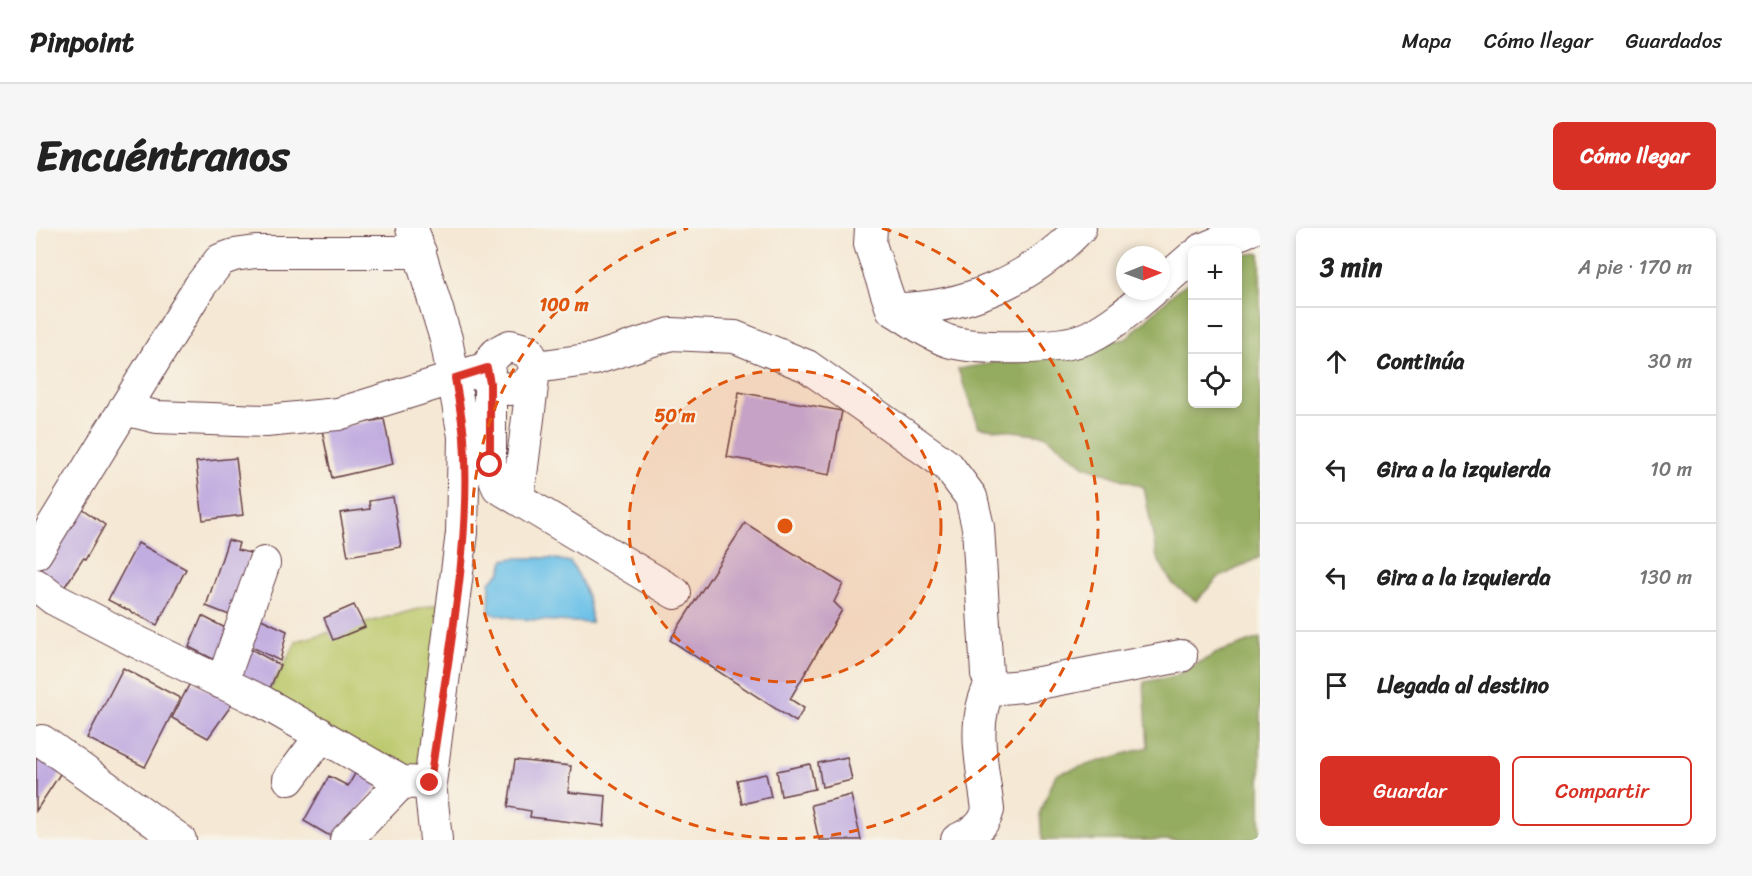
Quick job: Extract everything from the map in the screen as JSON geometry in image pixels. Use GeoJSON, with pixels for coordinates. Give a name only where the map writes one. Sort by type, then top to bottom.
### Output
{"type":"FeatureCollection","features":[{"type":"Feature","properties":{"kind":"street"},"geometry":{"type":"LineString","coordinates":[[871,228],[870,244],[892,309],[948,340],[988,346],[1039,346],[1086,338],[1114,323],[1141,300]]}},
{"type":"Feature","properties":{"kind":"street"},"geometry":{"type":"LineString","coordinates":[[892,309],[922,309],[977,297],[1016,278],[1059,250],[1080,228]]}},
{"type":"Feature","properties":{"kind":"street"},"geometry":{"type":"LineString","coordinates":[[1210,246],[1253,228]]}},
{"type":"Feature","properties":{"kind":"street"},"geometry":{"type":"LineString","coordinates":[[36,553],[200,286],[220,260],[234,255],[256,252],[416,240],[455,378],[464,436],[465,495],[456,599],[416,783],[436,840]]}},
{"type":"Feature","properties":{"kind":"street"},"geometry":{"type":"LineString","coordinates":[[1170,276],[1188,260]]}},
{"type":"Feature","properties":{"kind":"street"},"geometry":{"type":"LineString","coordinates":[[535,373],[594,359],[671,334],[735,337],[807,366],[948,466],[971,497],[978,527],[987,674],[991,684],[1001,688],[1023,686],[1181,656]]}},
{"type":"Feature","properties":{"kind":"street"},"geometry":{"type":"LineString","coordinates":[[518,499],[535,373],[528,351],[510,346],[493,356],[488,375],[490,465],[498,487],[518,499],[534,506],[675,593]]}},
{"type":"Feature","properties":{"kind":"street"},"geometry":{"type":"LineString","coordinates":[[124,409],[157,417],[266,421],[338,414],[455,378],[488,375]]}},
{"type":"Feature","properties":{"kind":"street"},"geometry":{"type":"LineString","coordinates":[[222,683],[264,563]]}},
{"type":"Feature","properties":{"kind":"street"},"geometry":{"type":"LineString","coordinates":[[36,585],[74,609],[416,783]]}},
{"type":"Feature","properties":{"kind":"street"},"geometry":{"type":"LineString","coordinates":[[957,840],[975,832],[984,822],[988,810],[978,721],[981,703],[991,684]]}},
{"type":"Feature","properties":{"kind":"street"},"geometry":{"type":"LineString","coordinates":[[289,779],[319,740],[319,733]]}},
{"type":"Feature","properties":{"kind":"street"},"geometry":{"type":"LineString","coordinates":[[42,741],[180,840]]}},
{"type":"Feature","properties":{"kind":"street"},"geometry":{"type":"LineString","coordinates":[[346,840],[416,783]]}},
{"type":"Feature","properties":{"kind":"green space"},"geometry":{"type":"Polygon","coordinates":[[[1260,253],[1260,557],[1218,578],[1196,601],[1173,584],[1157,558],[1144,487],[1085,466],[1045,435],[979,427],[958,369],[1126,339],[1167,300],[1170,300],[1170,297],[1177,290],[1188,283],[1188,408],[1242,408],[1242,255],[1260,253]]]}},
{"type":"Feature","properties":{"kind":"green space"},"geometry":{"type":"Polygon","coordinates":[[[456,599],[430,783],[263,702],[297,641],[456,599]]]}},
{"type":"Feature","properties":{"kind":"green space"},"geometry":{"type":"Polygon","coordinates":[[[1260,638],[1260,840],[1042,840],[1040,812],[1056,774],[1148,747],[1144,682],[1175,676],[1217,653],[1260,638]]]}},
{"type":"Feature","properties":{"kind":"water"},"geometry":{"type":"Polygon","coordinates":[[[551,558],[570,562],[585,591],[590,607],[591,623],[519,619],[489,613],[490,582],[501,571],[504,560],[551,558]]]}},
{"type":"Feature","properties":{"kind":"building"},"geometry":{"type":"Polygon","coordinates":[[[739,392],[842,411],[830,475],[727,457],[739,392]]]}},
{"type":"Feature","properties":{"kind":"building"},"geometry":{"type":"Polygon","coordinates":[[[384,419],[393,464],[332,478],[322,430],[384,419]]]}},
{"type":"Feature","properties":{"kind":"building"},"geometry":{"type":"Polygon","coordinates":[[[236,458],[243,515],[203,520],[196,462],[236,458]]]}},
{"type":"Feature","properties":{"kind":"building"},"geometry":{"type":"Polygon","coordinates":[[[393,497],[401,547],[348,556],[340,513],[370,509],[369,501],[393,497]]]}},
{"type":"Feature","properties":{"kind":"building"},"geometry":{"type":"Polygon","coordinates":[[[71,501],[105,525],[85,560],[83,559],[64,588],[36,570],[36,559],[71,501]]]}},
{"type":"Feature","properties":{"kind":"building"},"geometry":{"type":"Polygon","coordinates":[[[745,523],[843,584],[834,602],[842,610],[790,699],[804,708],[796,722],[670,640],[745,523]]]}},
{"type":"Feature","properties":{"kind":"building"},"geometry":{"type":"Polygon","coordinates":[[[228,540],[239,543],[237,550],[250,553],[237,618],[206,606],[228,540]]]}},
{"type":"Feature","properties":{"kind":"building"},"geometry":{"type":"Polygon","coordinates":[[[138,543],[186,569],[157,625],[108,600],[138,543]]]}},
{"type":"Feature","properties":{"kind":"building"},"geometry":{"type":"Polygon","coordinates":[[[354,605],[365,627],[333,640],[324,618],[354,605]]]}},
{"type":"Feature","properties":{"kind":"building"},"geometry":{"type":"Polygon","coordinates":[[[202,616],[235,633],[225,665],[189,647],[202,616]]]}},
{"type":"Feature","properties":{"kind":"building"},"geometry":{"type":"Polygon","coordinates":[[[257,617],[287,631],[280,661],[248,645],[257,617]]]}},
{"type":"Feature","properties":{"kind":"building"},"geometry":{"type":"Polygon","coordinates":[[[249,648],[280,665],[267,695],[237,679],[249,648]]]}},
{"type":"Feature","properties":{"kind":"building"},"geometry":{"type":"Polygon","coordinates":[[[123,668],[180,698],[145,767],[87,738],[123,668]]]}},
{"type":"Feature","properties":{"kind":"building"},"geometry":{"type":"Polygon","coordinates":[[[191,681],[233,703],[208,738],[172,718],[191,681]]]}},
{"type":"Feature","properties":{"kind":"building"},"geometry":{"type":"Polygon","coordinates":[[[38,756],[62,771],[36,811],[36,759],[38,756]]]}},
{"type":"Feature","properties":{"kind":"building"},"geometry":{"type":"Polygon","coordinates":[[[847,757],[852,780],[822,787],[818,763],[847,757]]]}},
{"type":"Feature","properties":{"kind":"building"},"geometry":{"type":"Polygon","coordinates":[[[515,760],[571,766],[568,792],[606,796],[604,826],[530,817],[531,811],[508,807],[515,760]]]}},
{"type":"Feature","properties":{"kind":"building"},"geometry":{"type":"Polygon","coordinates":[[[810,764],[815,789],[781,796],[777,771],[810,764]]]}},
{"type":"Feature","properties":{"kind":"building"},"geometry":{"type":"Polygon","coordinates":[[[359,767],[379,784],[335,839],[304,821],[329,776],[348,786],[359,767]]]}},
{"type":"Feature","properties":{"kind":"building"},"geometry":{"type":"Polygon","coordinates":[[[766,774],[771,797],[742,804],[737,780],[766,774]]]}},
{"type":"Feature","properties":{"kind":"building"},"geometry":{"type":"Polygon","coordinates":[[[851,795],[861,840],[819,840],[811,805],[851,795]]]}},
{"type":"Feature","properties":{"kind":"route"},"geometry":{"type":"LineString","coordinates":[[430,783],[456,599],[465,495],[464,436],[455,378],[487,368],[490,383],[490,465]]}}]}
